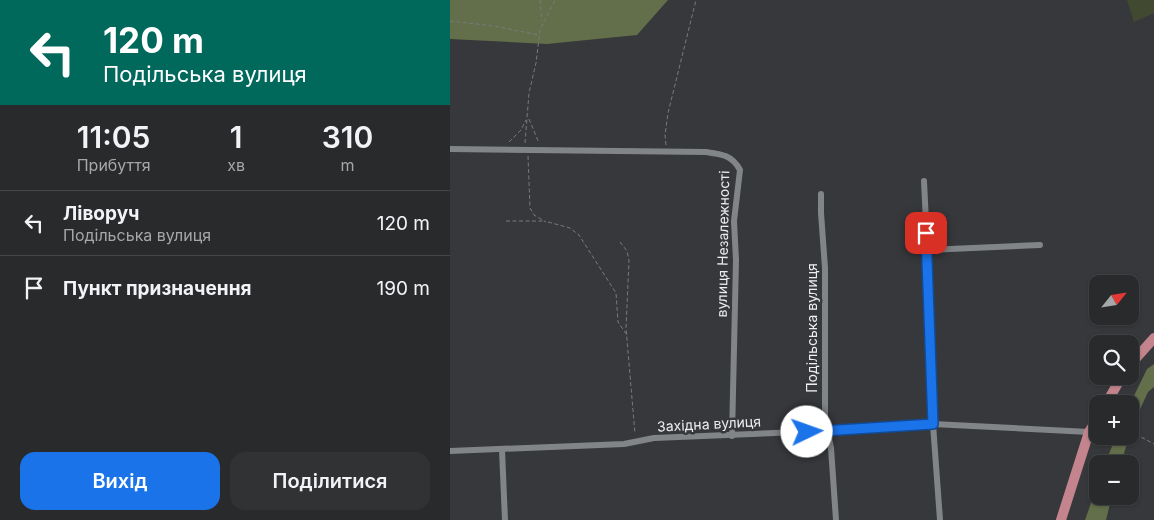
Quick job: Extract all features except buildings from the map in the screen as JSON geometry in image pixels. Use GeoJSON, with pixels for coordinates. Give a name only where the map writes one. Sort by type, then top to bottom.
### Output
{"type":"FeatureCollection","features":[{"type":"Feature","properties":{"kind":"main road"},"geometry":{"type":"LineString","coordinates":[[1139,355],[1154,338]]}},
{"type":"Feature","properties":{"kind":"main road"},"geometry":{"type":"LineString","coordinates":[[1061,520],[1089,432]]}},
{"type":"Feature","properties":{"kind":"street","name":"вулиця Незалежності"},"geometry":{"type":"LineString","coordinates":[[450,149],[671,152],[725,155],[736,163],[740,170],[734,221],[736,260],[732,436]]}},
{"type":"Feature","properties":{"kind":"street"},"geometry":{"type":"LineString","coordinates":[[924,181],[933,424],[940,520]]}},
{"type":"Feature","properties":{"kind":"street","name":"Подільська вулиця"},"geometry":{"type":"LineString","coordinates":[[821,194],[820,213],[825,268],[826,431],[831,448],[836,520]]}},
{"type":"Feature","properties":{"kind":"street"},"geometry":{"type":"LineString","coordinates":[[927,250],[1040,245]]}},
{"type":"Feature","properties":{"kind":"street","name":"Західна вулиця"},"geometry":{"type":"LineString","coordinates":[[450,451],[502,450],[636,442],[654,438],[732,436],[933,424],[1089,432]]}},
{"type":"Feature","properties":{"kind":"street"},"geometry":{"type":"LineString","coordinates":[[502,450],[505,520]]}},
{"type":"Feature","properties":{"kind":"path"},"geometry":{"type":"LineString","coordinates":[[540,0],[543,17],[536,64],[529,93],[526,150],[530,168],[530,208],[534,215],[546,222]]}},
{"type":"Feature","properties":{"kind":"path"},"geometry":{"type":"LineString","coordinates":[[542,24],[555,0]]}},
{"type":"Feature","properties":{"kind":"path"},"geometry":{"type":"LineString","coordinates":[[671,152],[665,142],[666,128],[696,0]]}},
{"type":"Feature","properties":{"kind":"path"},"geometry":{"type":"LineString","coordinates":[[450,22],[494,26],[539,35]]}},
{"type":"Feature","properties":{"kind":"path"},"geometry":{"type":"LineString","coordinates":[[506,150],[528,117]]}},
{"type":"Feature","properties":{"kind":"path"},"geometry":{"type":"LineString","coordinates":[[528,117],[543,150]]}},
{"type":"Feature","properties":{"kind":"path"},"geometry":{"type":"LineString","coordinates":[[506,221],[546,222],[564,226],[579,235],[616,293],[618,322],[627,336]]}},
{"type":"Feature","properties":{"kind":"path"},"geometry":{"type":"LineString","coordinates":[[620,242],[628,251],[629,260],[627,336],[636,442]]}},
{"type":"Feature","properties":{"kind":"path"},"geometry":{"type":"LineString","coordinates":[[1139,436],[1154,444]]}},
{"type":"Feature","properties":{"kind":"green space"},"geometry":{"type":"Polygon","coordinates":[[[450,0],[668,0],[637,35],[547,44],[450,39],[450,0]]]}},
{"type":"Feature","properties":{"kind":"green space"},"geometry":{"type":"Polygon","coordinates":[[[1127,0],[1154,0],[1154,13],[1134,22],[1127,0]]]}},
{"type":"Feature","properties":{"kind":"green space"},"geometry":{"type":"Polygon","coordinates":[[[1154,364],[1154,387],[1148,392],[1139,412],[1139,395],[1134,395],[1147,369],[1154,364]]]}},
{"type":"Feature","properties":{"kind":"green space"},"geometry":{"type":"Polygon","coordinates":[[[1112,445],[1126,445],[1124,455],[1109,455],[1112,445]]]}},
{"type":"Feature","properties":{"kind":"green space"},"geometry":{"type":"Polygon","coordinates":[[[1090,505],[1110,505],[1106,520],[1085,520],[1090,505]]]}},
{"type":"Feature","properties":{"kind":"route"},"geometry":{"type":"LineString","coordinates":[[807,432],[933,424],[930,383],[933,368],[926,233]]}}]}
